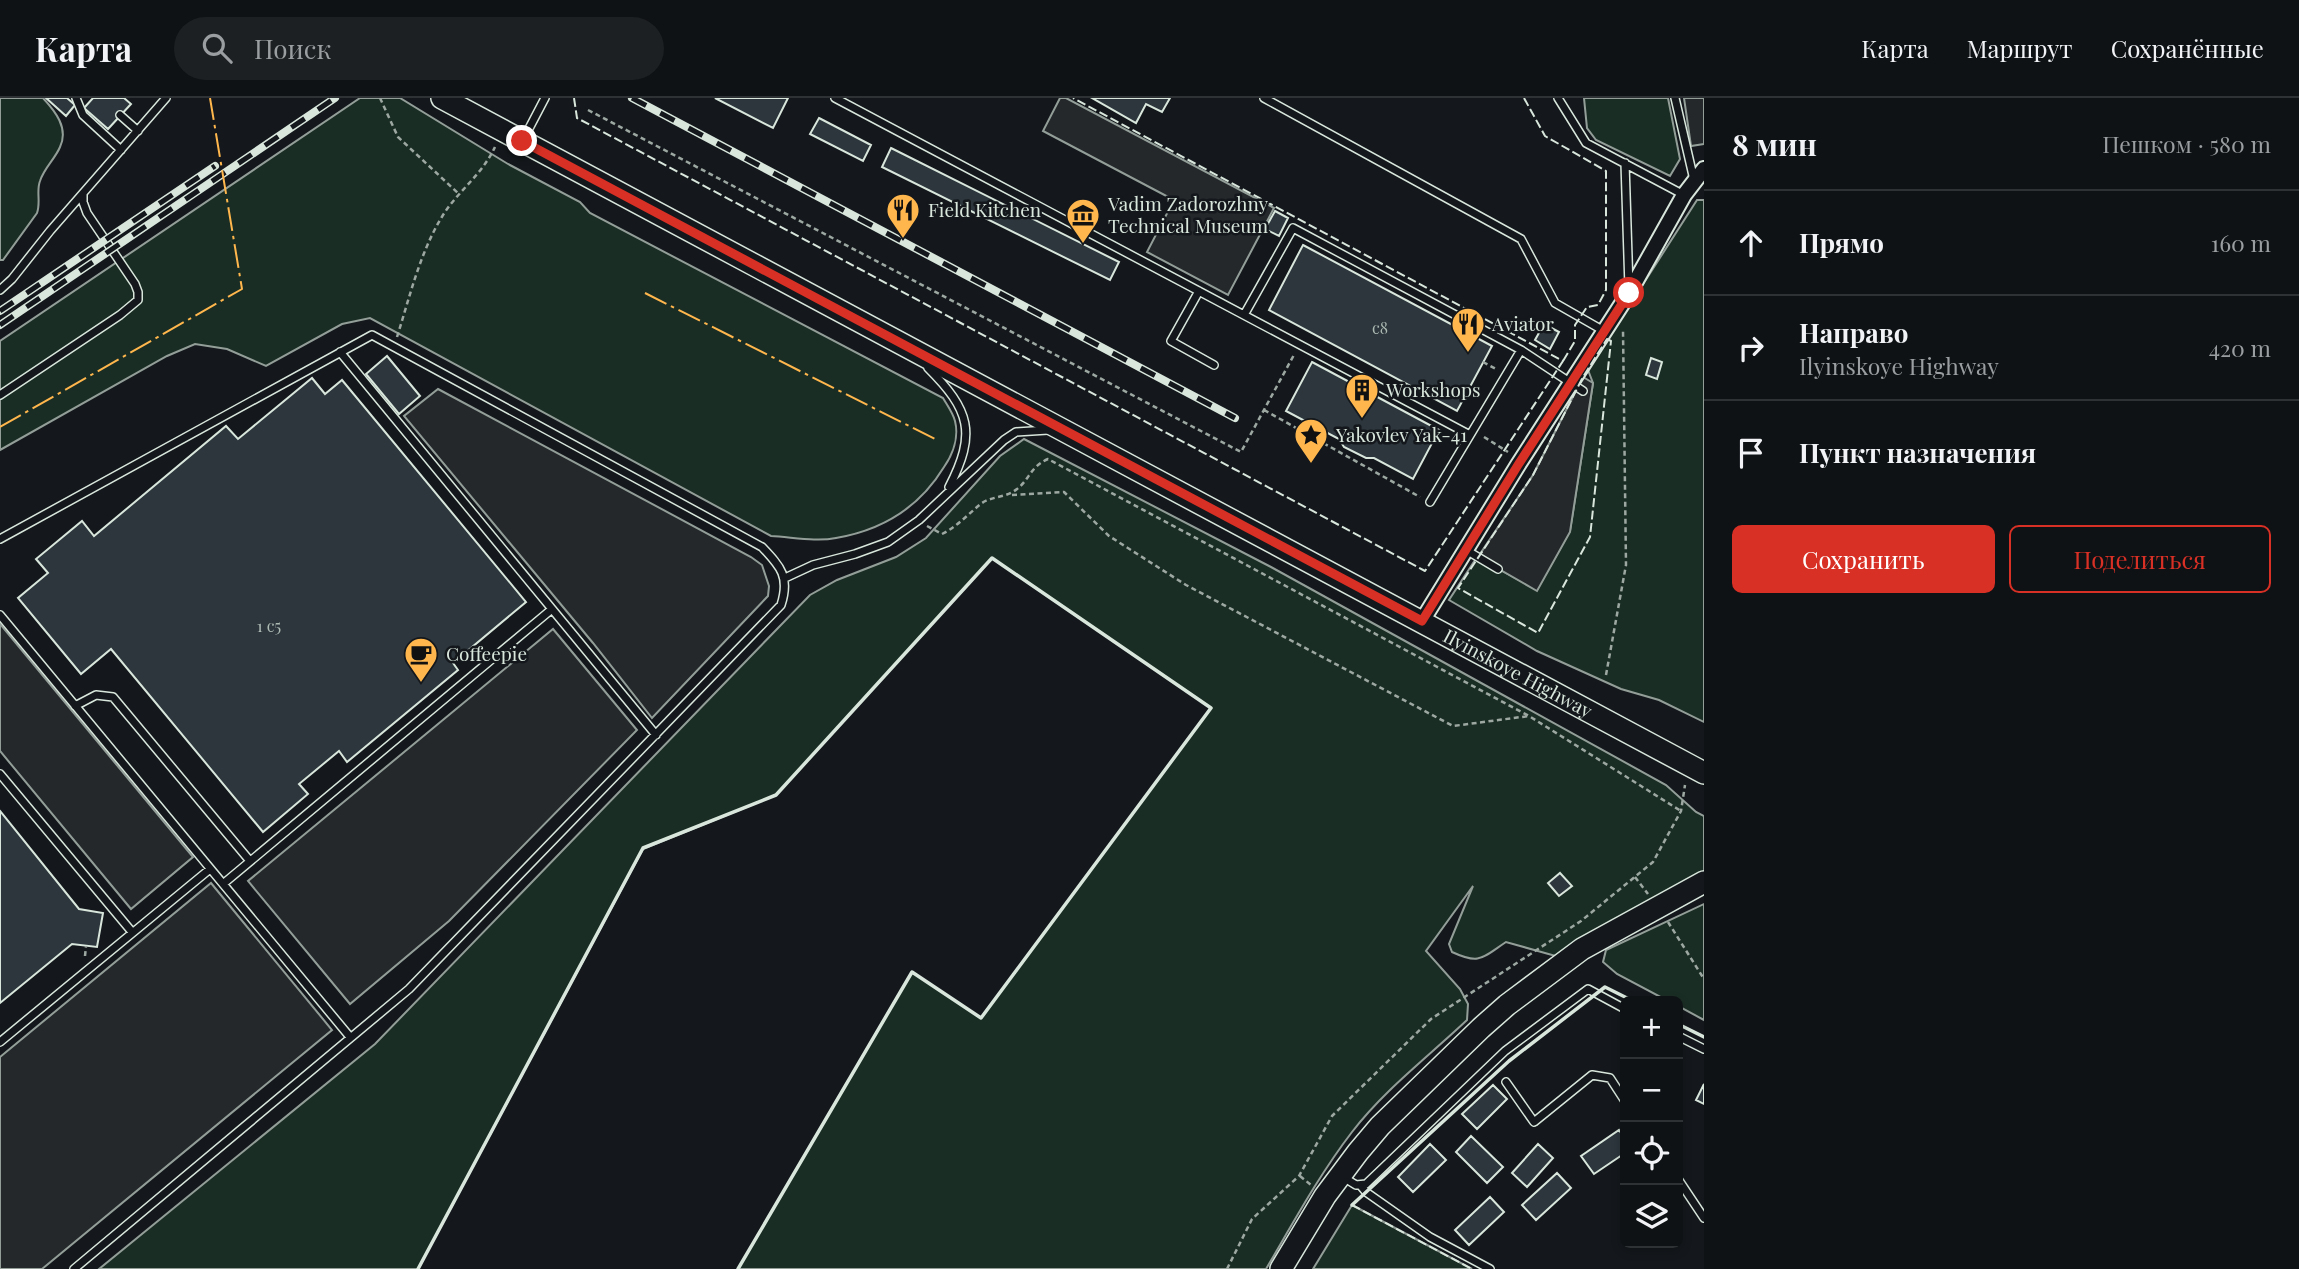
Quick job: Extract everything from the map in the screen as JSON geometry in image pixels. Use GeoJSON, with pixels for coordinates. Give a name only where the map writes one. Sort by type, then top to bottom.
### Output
{"type":"FeatureCollection","features":[{"type":"Feature","properties":{"kind":"main road","name":"Ilyinskoye Highway"},"geometry":{"type":"LineString","coordinates":[[442,98],[1422,621],[1695,777]]}},
{"type":"Feature","properties":{"kind":"main road"},"geometry":{"type":"LineString","coordinates":[[1281,1269],[1339,1175],[1380,1126],[1507,1005],[1582,949],[1704,882]]}},
{"type":"Feature","properties":{"kind":"street"},"geometry":{"type":"LineString","coordinates":[[1422,621],[1521,460],[1577,387],[1604,331],[1629,293],[1684,195],[1699,175]]}},
{"type":"Feature","properties":{"kind":"lane"},"geometry":{"type":"LineString","coordinates":[[76,98],[83,115],[121,150]]}},
{"type":"Feature","properties":{"kind":"lane"},"geometry":{"type":"LineString","coordinates":[[0,290],[166,98]]}},
{"type":"Feature","properties":{"kind":"lane"},"geometry":{"type":"LineString","coordinates":[[522,141],[545,98]]}},
{"type":"Feature","properties":{"kind":"lane"},"geometry":{"type":"LineString","coordinates":[[835,98],[1471,432]]}},
{"type":"Feature","properties":{"kind":"lane"},"geometry":{"type":"LineString","coordinates":[[1264,98],[1521,239],[1555,303],[1604,331]]}},
{"type":"Feature","properties":{"kind":"lane"},"geometry":{"type":"LineString","coordinates":[[1558,98],[1586,143],[1684,195]]}},
{"type":"Feature","properties":{"kind":"lane"},"geometry":{"type":"LineString","coordinates":[[1675,98],[1699,175]]}},
{"type":"Feature","properties":{"kind":"lane"},"geometry":{"type":"LineString","coordinates":[[120,116],[138,131]]}},
{"type":"Feature","properties":{"kind":"lane"},"geometry":{"type":"LineString","coordinates":[[1625,163],[1629,293]]}},
{"type":"Feature","properties":{"kind":"lane"},"geometry":{"type":"LineString","coordinates":[[0,395],[120,315],[138,300],[135,284],[87,214],[83,194]]}},
{"type":"Feature","properties":{"kind":"lane"},"geometry":{"type":"LineString","coordinates":[[1244,315],[1293,228],[1521,350],[1577,387]]}},
{"type":"Feature","properties":{"kind":"lane"},"geometry":{"type":"LineString","coordinates":[[1199,291],[1171,341],[1214,365]]}},
{"type":"Feature","properties":{"kind":"lane"},"geometry":{"type":"LineString","coordinates":[[0,539],[372,335],[762,547],[777,563],[785,578],[786,591],[781,605],[410,989],[74,1269]]}},
{"type":"Feature","properties":{"kind":"lane"},"geometry":{"type":"LineString","coordinates":[[907,346],[950,393],[964,416],[967,432],[965,449],[946,494]]}},
{"type":"Feature","properties":{"kind":"lane"},"geometry":{"type":"LineString","coordinates":[[1430,502],[1521,350]]}},
{"type":"Feature","properties":{"kind":"lane"},"geometry":{"type":"LineString","coordinates":[[340,352],[656,735]]}},
{"type":"Feature","properties":{"kind":"lane"},"geometry":{"type":"LineString","coordinates":[[785,578],[813,565],[888,542],[919,520],[993,449],[1016,432],[1065,430]]}},
{"type":"Feature","properties":{"kind":"lane"},"geometry":{"type":"LineString","coordinates":[[1465,550],[1498,569]]}},
{"type":"Feature","properties":{"kind":"lane"},"geometry":{"type":"LineString","coordinates":[[223,884],[552,609]]}},
{"type":"Feature","properties":{"kind":"lane"},"geometry":{"type":"LineString","coordinates":[[0,615],[350,1037]]}},
{"type":"Feature","properties":{"kind":"lane"},"geometry":{"type":"LineString","coordinates":[[75,706],[96,695],[113,697],[250,861]]}},
{"type":"Feature","properties":{"kind":"lane"},"geometry":{"type":"LineString","coordinates":[[0,774],[132,932]]}},
{"type":"Feature","properties":{"kind":"lane"},"geometry":{"type":"LineString","coordinates":[[0,1042],[211,869]]}},
{"type":"Feature","properties":{"kind":"lane"},"geometry":{"type":"LineString","coordinates":[[1361,1186],[1505,1051],[1588,989],[1620,1006]]}},
{"type":"Feature","properties":{"kind":"lane"},"geometry":{"type":"LineString","coordinates":[[1683,1038],[1704,1049]]}},
{"type":"Feature","properties":{"kind":"lane"},"geometry":{"type":"LineString","coordinates":[[1506,1082],[1534,1122],[1592,1075],[1610,1078],[1620,1093]]}},
{"type":"Feature","properties":{"kind":"lane"},"geometry":{"type":"LineString","coordinates":[[1339,1175],[1361,1186],[1430,1237],[1490,1269]]}},
{"type":"Feature","properties":{"kind":"lane"},"geometry":{"type":"LineString","coordinates":[[1682,1185],[1704,1218]]}},
{"type":"Feature","properties":{"kind":"path"},"geometry":{"type":"LineString","coordinates":[[380,98],[398,137],[460,195]]}},
{"type":"Feature","properties":{"kind":"path"},"geometry":{"type":"LineString","coordinates":[[588,110],[1241,452],[1299,344]]}},
{"type":"Feature","properties":{"kind":"path"},"geometry":{"type":"LineString","coordinates":[[394,347],[430,237],[445,212],[486,165],[503,131]]}},
{"type":"Feature","properties":{"kind":"path"},"geometry":{"type":"LineString","coordinates":[[1606,675],[1626,565],[1623,330]]}},
{"type":"Feature","properties":{"kind":"path"},"geometry":{"type":"LineString","coordinates":[[1264,410],[1430,502]]}},
{"type":"Feature","properties":{"kind":"path"},"geometry":{"type":"LineString","coordinates":[[1471,432],[1521,460]]}},
{"type":"Feature","properties":{"kind":"path"},"geometry":{"type":"LineString","coordinates":[[1009,496],[1021,487],[1031,470],[1048,459],[1529,716],[1681,811]]}},
{"type":"Feature","properties":{"kind":"path"},"geometry":{"type":"LineString","coordinates":[[919,520],[942,534],[954,528],[984,501],[1009,496],[1064,492],[1109,536],[1186,585],[1453,726],[1529,716]]}},
{"type":"Feature","properties":{"kind":"path"},"geometry":{"type":"LineString","coordinates":[[1227,1269],[1252,1219],[1299,1176],[1332,1116],[1431,1019],[1581,921],[1653,862],[1681,811],[1695,777]]}},
{"type":"Feature","properties":{"kind":"path"},"geometry":{"type":"LineString","coordinates":[[1634,877],[1658,907],[1704,979]]}},
{"type":"Feature","properties":{"kind":"green space"},"geometry":{"type":"Polygon","coordinates":[[[0,98],[43,98],[56,114],[63,133],[60,147],[40,181],[37,213],[3,260],[0,260],[0,98]]]}},
{"type":"Feature","properties":{"kind":"green space"},"geometry":{"type":"Polygon","coordinates":[[[360,98],[400,98],[508,164],[580,202],[590,213],[943,398],[953,415],[956,427],[954,445],[947,462],[923,494],[884,523],[828,539],[771,536],[370,318],[342,324],[266,366],[227,349],[195,344],[167,356],[0,450],[0,341],[360,98]]]}},
{"type":"Feature","properties":{"kind":"green space"},"geometry":{"type":"Polygon","coordinates":[[[1584,98],[1668,98],[1680,159],[1670,176],[1596,140],[1587,128],[1584,98]]]}},
{"type":"Feature","properties":{"kind":"green space"},"geometry":{"type":"Polygon","coordinates":[[[1697,200],[1704,200],[1704,722],[1659,700],[1621,689],[1537,651],[1449,600],[1477,557],[1537,590],[1570,531],[1593,383],[1588,370],[1697,200]]]}},
{"type":"Feature","properties":{"kind":"green space"},"geometry":{"type":"Polygon","coordinates":[[[1024,439],[1271,567],[1666,785],[1704,816],[1704,873],[1559,957],[1506,942],[1475,959],[1452,952],[1449,944],[1473,886],[1426,951],[1460,989],[1468,1004],[1467,1020],[1392,1088],[1352,1132],[1317,1182],[1266,1269],[738,1269],[912,972],[981,1018],[1211,708],[992,558],[776,795],[643,849],[418,1269],[99,1269],[375,1044],[810,595],[837,580],[896,557],[926,538],[1000,456],[1024,439]]]}},
{"type":"Feature","properties":{"kind":"green space"},"geometry":{"type":"Polygon","coordinates":[[[1704,904],[1704,1020],[1683,1009],[1683,996],[1659,996],[1617,974],[1603,962],[1606,950],[1704,904]]]}},
{"type":"Feature","properties":{"kind":"green space"},"geometry":{"type":"Polygon","coordinates":[[[1352,1205],[1472,1269],[1313,1269],[1352,1205]]]}},
{"type":"Feature","properties":{"kind":"shaded area"},"geometry":{"type":"Polygon","coordinates":[[[1060,98],[1066,98],[1274,208],[1228,295],[1147,252],[1174,200],[1043,131],[1060,98]]]}},
{"type":"Feature","properties":{"kind":"shaded area"},"geometry":{"type":"Polygon","coordinates":[[[1684,98],[1704,98],[1704,144],[1691,146],[1684,98]]]}},
{"type":"Feature","properties":{"kind":"shaded area"},"geometry":{"type":"Polygon","coordinates":[[[1583,377],[1593,383],[1570,532],[1537,591],[1478,557],[1533,475],[1583,377]]]}},
{"type":"Feature","properties":{"kind":"shaded area"},"geometry":{"type":"Polygon","coordinates":[[[438,389],[762,565],[769,586],[768,596],[652,718],[404,416],[438,389]]]}},
{"type":"Feature","properties":{"kind":"shaded area"},"geometry":{"type":"Polygon","coordinates":[[[0,624],[193,857],[131,909],[0,751],[0,624]]]}},
{"type":"Feature","properties":{"kind":"shaded area"},"geometry":{"type":"Polygon","coordinates":[[[553,629],[637,730],[449,921],[350,1004],[248,881],[553,629]]]}},
{"type":"Feature","properties":{"kind":"shaded area"},"geometry":{"type":"Polygon","coordinates":[[[211,883],[332,1030],[42,1269],[0,1269],[0,1057],[211,883]]]}},
{"type":"Feature","properties":{"kind":"building"},"geometry":{"type":"Polygon","coordinates":[[[46,98],[67,98],[75,105],[66,116],[46,98]]]}},
{"type":"Feature","properties":{"kind":"building"},"geometry":{"type":"Polygon","coordinates":[[[93,98],[124,98],[131,104],[108,129],[84,108],[93,98]]]}},
{"type":"Feature","properties":{"kind":"building"},"geometry":{"type":"Polygon","coordinates":[[[715,98],[788,98],[773,128],[715,98]]]}},
{"type":"Feature","properties":{"kind":"building"},"geometry":{"type":"Polygon","coordinates":[[[1092,98],[1170,98],[1162,112],[1146,104],[1136,123],[1092,98]]]}},
{"type":"Feature","properties":{"kind":"building"},"geometry":{"type":"Polygon","coordinates":[[[819,118],[871,145],[863,161],[810,134],[819,118]]]}},
{"type":"Feature","properties":{"kind":"building"},"geometry":{"type":"Polygon","coordinates":[[[891,148],[1119,262],[1110,280],[882,167],[891,148]]]}},
{"type":"Feature","properties":{"kind":"building"},"geometry":{"type":"Polygon","coordinates":[[[1275,211],[1288,218],[1279,236],[1265,229],[1275,211]]]}},
{"type":"Feature","properties":{"kind":"building"},"geometry":{"type":"Polygon","coordinates":[[[1303,245],[1492,346],[1457,411],[1269,310],[1303,245]]]}},
{"type":"Feature","properties":{"kind":"building"},"geometry":{"type":"Polygon","coordinates":[[[1544,324],[1559,332],[1550,349],[1535,340],[1544,324]]]}},
{"type":"Feature","properties":{"kind":"building"},"geometry":{"type":"Polygon","coordinates":[[[387,356],[420,396],[399,414],[366,374],[387,356]]]}},
{"type":"Feature","properties":{"kind":"building"},"geometry":{"type":"Polygon","coordinates":[[[1651,358],[1662,362],[1657,379],[1646,375],[1651,358]]]}},
{"type":"Feature","properties":{"kind":"building","name":"Workshops"},"geometry":{"type":"Polygon","coordinates":[[[1312,362],[1439,430],[1413,479],[1374,458],[1366,458],[1344,447],[1339,439],[1286,411],[1312,362]]]}},
{"type":"Feature","properties":{"kind":"building"},"geometry":{"type":"Polygon","coordinates":[[[312,378],[325,394],[342,380],[526,602],[453,663],[458,670],[347,762],[339,751],[299,784],[308,794],[263,832],[111,649],[81,674],[18,598],[48,573],[36,559],[82,521],[94,536],[226,426],[238,439],[312,378]]]}},
{"type":"Feature","properties":{"kind":"building"},"geometry":{"type":"Polygon","coordinates":[[[0,811],[79,909],[103,913],[97,947],[72,944],[0,1003],[0,811]]]}},
{"type":"Feature","properties":{"kind":"building"},"geometry":{"type":"Polygon","coordinates":[[[1560,873],[1572,886],[1559,896],[1548,883],[1560,873]]]}},
{"type":"Feature","properties":{"kind":"building"},"geometry":{"type":"Polygon","coordinates":[[[1704,1084],[1704,1104],[1696,1100],[1704,1084]]]}},
{"type":"Feature","properties":{"kind":"building"},"geometry":{"type":"Polygon","coordinates":[[[1493,1085],[1507,1099],[1477,1129],[1462,1114],[1493,1085]]]}},
{"type":"Feature","properties":{"kind":"building"},"geometry":{"type":"Polygon","coordinates":[[[1620,1132],[1620,1156],[1594,1174],[1581,1156],[1620,1132]]]}},
{"type":"Feature","properties":{"kind":"building"},"geometry":{"type":"Polygon","coordinates":[[[1471,1136],[1503,1167],[1487,1183],[1456,1152],[1471,1136]]]}},
{"type":"Feature","properties":{"kind":"building"},"geometry":{"type":"Polygon","coordinates":[[[1430,1144],[1446,1160],[1413,1192],[1398,1177],[1430,1144]]]}},
{"type":"Feature","properties":{"kind":"building"},"geometry":{"type":"Polygon","coordinates":[[[1538,1144],[1553,1158],[1527,1187],[1512,1173],[1538,1144]]]}},
{"type":"Feature","properties":{"kind":"building"},"geometry":{"type":"Polygon","coordinates":[[[1557,1173],[1571,1188],[1536,1220],[1522,1205],[1557,1173]]]}},
{"type":"Feature","properties":{"kind":"building"},"geometry":{"type":"Polygon","coordinates":[[[1490,1197],[1504,1212],[1469,1245],[1455,1230],[1490,1197]]]}},
{"type":"Feature","properties":{"kind":"railway"},"geometry":{"type":"LineString","coordinates":[[0,325],[335,98]]}},
{"type":"Feature","properties":{"kind":"railway"},"geometry":{"type":"LineString","coordinates":[[632,98],[1235,418]]}},
{"type":"Feature","properties":{"kind":"railway"},"geometry":{"type":"LineString","coordinates":[[0,311],[215,166]]}},
{"type":"Feature","properties":{"kind":"fence"},"geometry":{"type":"LineString","coordinates":[[574,98],[577,118],[1425,571],[1563,361],[1073,98]]}},
{"type":"Feature","properties":{"kind":"fence"},"geometry":{"type":"LineString","coordinates":[[1524,98],[1545,136],[1606,171],[1606,290],[1598,305],[1587,307],[1575,325],[1575,341],[1563,361]]}},
{"type":"Feature","properties":{"kind":"fence"},"geometry":{"type":"LineString","coordinates":[[1607,339],[1611,341],[1590,537],[1538,633],[1458,588],[1533,475],[1583,377],[1607,339]]}},
{"type":"Feature","properties":{"kind":"fence"},"geometry":{"type":"LineString","coordinates":[[1352,1205],[1472,1269]]}},
{"type":"Feature","properties":{"kind":"wall"},"geometry":{"type":"LineString","coordinates":[[418,1269],[643,848],[776,795],[992,558],[1211,708],[981,1018],[912,972],[738,1269]]}},
{"type":"Feature","properties":{"kind":"wall"},"geometry":{"type":"LineString","coordinates":[[1352,1205],[1509,1061],[1605,987],[1623,996]]}},
{"type":"Feature","properties":{"kind":"wall"},"geometry":{"type":"LineString","coordinates":[[1683,1026],[1704,1037]]}},
{"type":"Feature","properties":{"kind":"power"},"geometry":{"type":"LineString","coordinates":[[0,427],[242,289],[210,98]]}},
{"type":"Feature","properties":{"kind":"power"},"geometry":{"type":"LineString","coordinates":[[645,293],[937,440]]}},
{"type":"Feature","properties":{"kind":"place","name":"Field Kitchen"},"geometry":{"type":"Point","coordinates":[903,240]}},
{"type":"Feature","properties":{"kind":"place","name":"Vadim Zadorozhny Technical Museum"},"geometry":{"type":"Point","coordinates":[1083,245]}},
{"type":"Feature","properties":{"kind":"place","name":"Aviator"},"geometry":{"type":"Point","coordinates":[1468,354]}},
{"type":"Feature","properties":{"kind":"place","name":"Workshops"},"geometry":{"type":"Point","coordinates":[1362,420]}},
{"type":"Feature","properties":{"kind":"place","name":"Yakovlev Yak-41"},"geometry":{"type":"Point","coordinates":[1311,465]}},
{"type":"Feature","properties":{"kind":"place","name":"Coffeepie"},"geometry":{"type":"Point","coordinates":[421,684]}},
{"type":"Feature","properties":{"kind":"route"},"geometry":{"type":"LineString","coordinates":[[522,141],[1422,621],[1629,293]]}}]}
